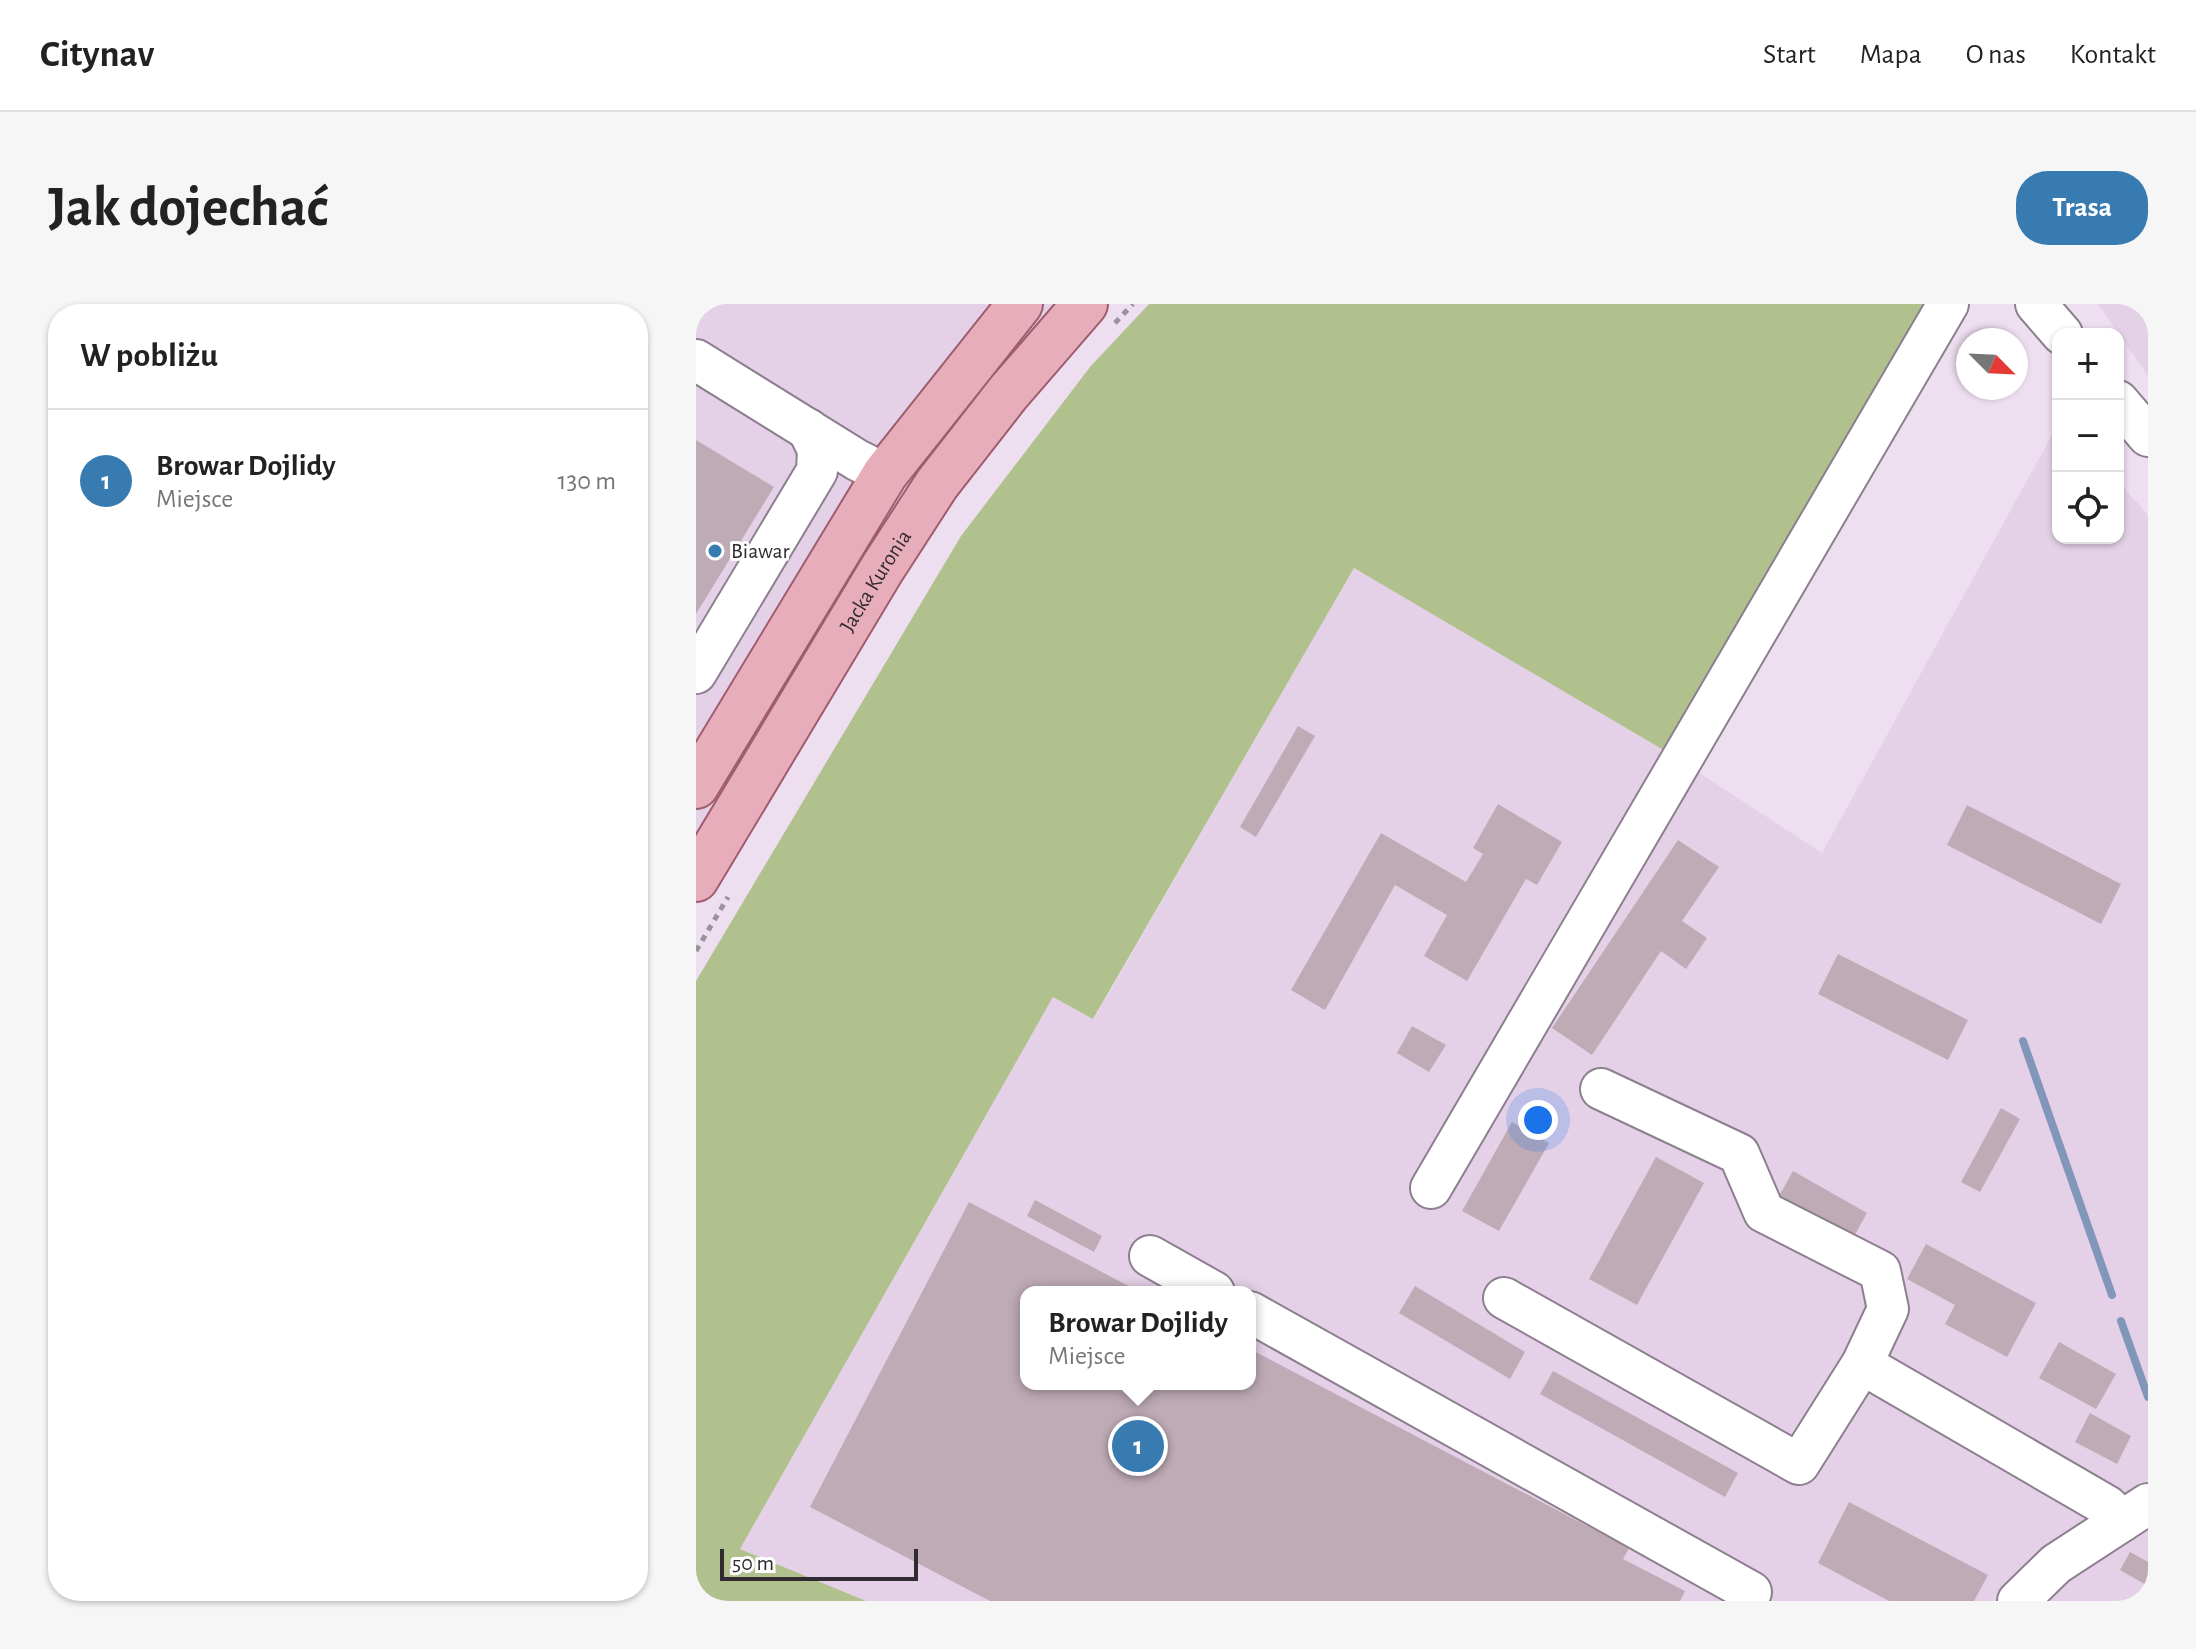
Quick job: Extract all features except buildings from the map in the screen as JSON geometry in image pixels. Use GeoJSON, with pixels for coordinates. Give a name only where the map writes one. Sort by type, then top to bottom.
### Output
{"type":"FeatureCollection","features":[{"type":"Feature","properties":{"kind":"main road"},"geometry":{"type":"LineString","coordinates":[[696,786],[885,474],[1020,304]]}},
{"type":"Feature","properties":{"kind":"main road","name":"Jacka Kuronia"},"geometry":{"type":"LineString","coordinates":[[716,881],[882,569],[937,484],[1008,393],[1099,314]]}},
{"type":"Feature","properties":{"kind":"street"},"geometry":{"type":"LineString","coordinates":[[1431,1188],[1948,304]]}},
{"type":"Feature","properties":{"kind":"street"},"geometry":{"type":"LineString","coordinates":[[2036,304],[2057,328]]}},
{"type":"Feature","properties":{"kind":"street"},"geometry":{"type":"LineString","coordinates":[[696,360],[857,460],[885,474]]}},
{"type":"Feature","properties":{"kind":"street"},"geometry":{"type":"LineString","coordinates":[[2124,408],[2148,436]]}},
{"type":"Feature","properties":{"kind":"street"},"geometry":{"type":"LineString","coordinates":[[696,673],[817,471],[818,450],[808,429]]}},
{"type":"Feature","properties":{"kind":"street"},"geometry":{"type":"LineString","coordinates":[[1504,1298],[1799,1464],[1862,1364],[1888,1309],[1880,1271],[1764,1212],[1739,1154],[1601,1089]]}},
{"type":"Feature","properties":{"kind":"street"},"geometry":{"type":"LineString","coordinates":[[1150,1256],[1203,1286]]}},
{"type":"Feature","properties":{"kind":"street"},"geometry":{"type":"LineString","coordinates":[[1256,1315],[1754,1599]]}},
{"type":"Feature","properties":{"kind":"street"},"geometry":{"type":"LineString","coordinates":[[1862,1364],[2107,1506],[2135,1512]]}},
{"type":"Feature","properties":{"kind":"street"},"geometry":{"type":"LineString","coordinates":[[2018,1601],[2056,1564],[2135,1512]]}},
{"type":"Feature","properties":{"kind":"path"},"geometry":{"type":"LineString","coordinates":[[1099,314],[1133,304]]}},
{"type":"Feature","properties":{"kind":"path"},"geometry":{"type":"LineString","coordinates":[[696,951],[716,881]]}},
{"type":"Feature","properties":{"kind":"shaded area"},"geometry":{"type":"Polygon","coordinates":[[[696,304],[1079,304],[696,871],[696,304]]]}},
{"type":"Feature","properties":{"kind":"shaded area"},"geometry":{"type":"Polygon","coordinates":[[[2098,304],[2148,304],[2148,376],[2124,341],[2124,328],[2115,328],[2098,304]]]}},
{"type":"Feature","properties":{"kind":"shaded area"},"geometry":{"type":"Polygon","coordinates":[[[2052,435],[2052,544],[2124,544],[2124,488],[2148,515],[2148,1601],[866,1601],[740,1549],[1053,997],[1094,1019],[1354,568],[1672,755],[1822,853],[2052,435]]]}},
{"type":"Feature","properties":{"kind":"green space"},"geometry":{"type":"Polygon","coordinates":[[[1149,304],[1927,304],[1672,755],[1354,568],[1093,1019],[1053,997],[740,1549],[866,1601],[696,1601],[696,981],[961,536],[1090,367],[1149,304]]]}},
{"type":"Feature","properties":{"kind":"waterway"},"geometry":{"type":"LineString","coordinates":[[2023,1041],[2112,1295]]}},
{"type":"Feature","properties":{"kind":"waterway"},"geometry":{"type":"LineString","coordinates":[[2121,1321],[2148,1397]]}},
{"type":"Feature","properties":{"kind":"place","name":"Biawar"},"geometry":{"type":"Point","coordinates":[715,551]}},
{"type":"Feature","properties":{"kind":"place","name":"Browar Dojlidy"},"geometry":{"type":"Point","coordinates":[1138,1446]}}]}
